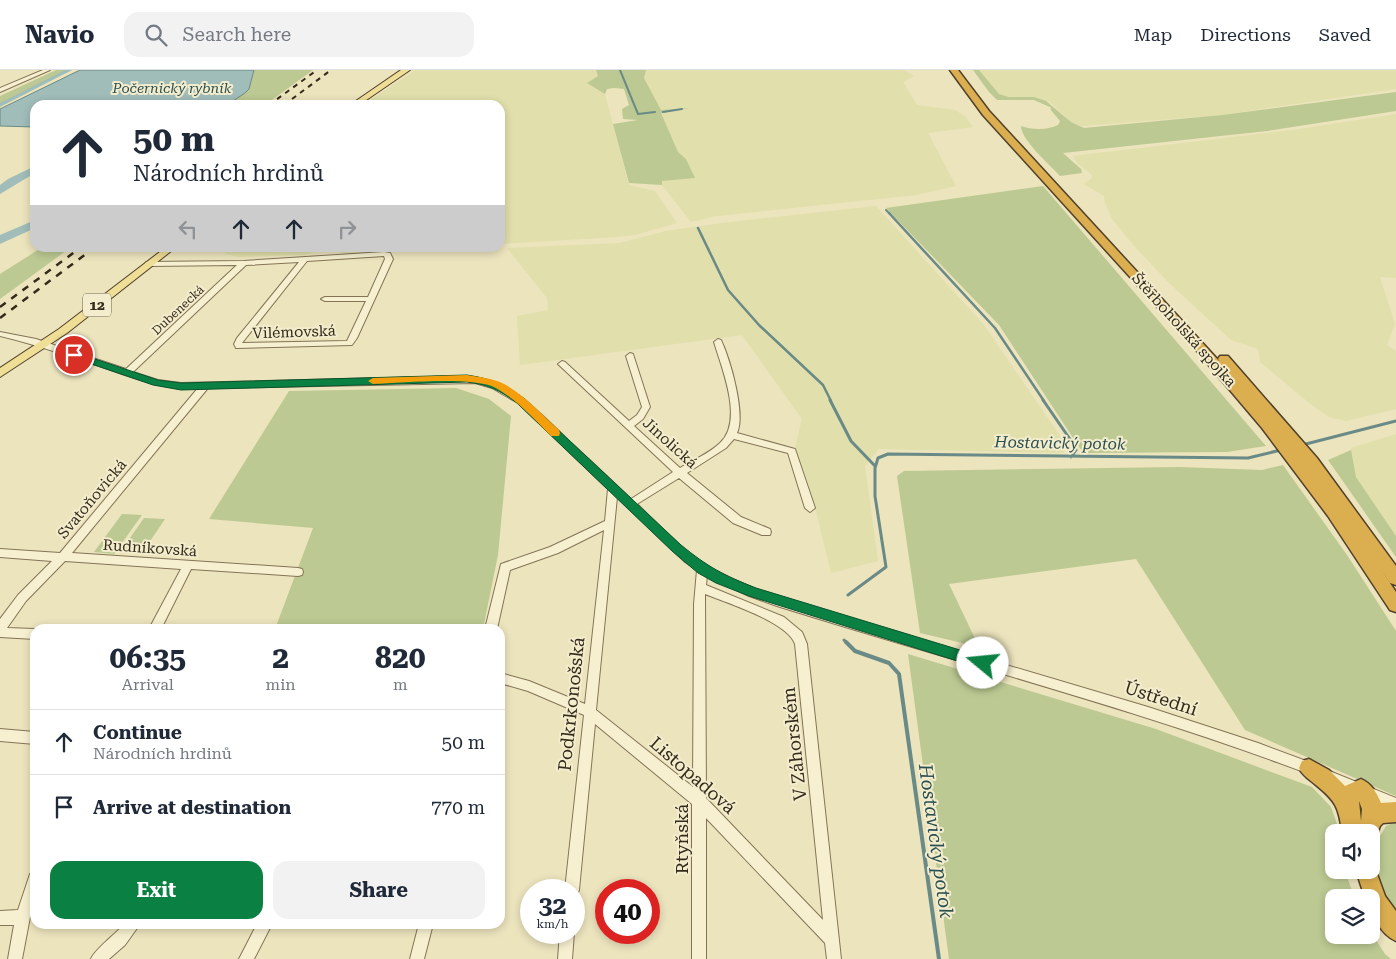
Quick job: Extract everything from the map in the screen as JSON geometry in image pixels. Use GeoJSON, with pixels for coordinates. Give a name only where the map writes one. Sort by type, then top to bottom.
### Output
{"type":"FeatureCollection","features":[{"type":"Feature","properties":{"kind":"highway","name":"Štěrboholská spojka"},"geometry":{"type":"LineString","coordinates":[[954,70],[986,113],[1286,439]]}},
{"type":"Feature","properties":{"kind":"highway","name":"Štěrboholská spojka"},"geometry":{"type":"LineString","coordinates":[[962,70],[1001,120],[1219,353],[1301,458],[1354,518],[1396,578]]}},
{"type":"Feature","properties":{"kind":"highway","name":"Štěrboholská spojka"},"geometry":{"type":"LineString","coordinates":[[1301,458],[1396,605]]}},
{"type":"Feature","properties":{"kind":"highway"},"geometry":{"type":"LineString","coordinates":[[1309,768],[1334,788],[1350,812]]}},
{"type":"Feature","properties":{"kind":"highway"},"geometry":{"type":"LineString","coordinates":[[1351,824],[1350,796],[1361,789],[1374,808],[1370,824]]}},
{"type":"Feature","properties":{"kind":"highway"},"geometry":{"type":"LineString","coordinates":[[1370,824],[1374,817],[1382,812],[1396,812]]}},
{"type":"Feature","properties":{"kind":"highway"},"geometry":{"type":"LineString","coordinates":[[1369,879],[1377,902],[1396,930]]}},
{"type":"Feature","properties":{"kind":"highway"},"geometry":{"type":"LineString","coordinates":[[1380,920],[1396,942]]}},
{"type":"Feature","properties":{"kind":"main road"},"geometry":{"type":"LineString","coordinates":[[361,100],[406,70]]}},
{"type":"Feature","properties":{"kind":"main road","name":"12"},"geometry":{"type":"LineString","coordinates":[[0,373],[44,345],[165,252]]}},
{"type":"Feature","properties":{"kind":"street"},"geometry":{"type":"LineString","coordinates":[[0,90],[47,70]]}},
{"type":"Feature","properties":{"kind":"street"},"geometry":{"type":"LineString","coordinates":[[149,264],[244,263],[384,254],[389,256],[370,299],[325,299]]}},
{"type":"Feature","properties":{"kind":"street","name":"Vilémovská"},"geometry":{"type":"LineString","coordinates":[[304,260],[240,340],[238,344],[240,346],[349,343],[370,299]]}},
{"type":"Feature","properties":{"kind":"street","name":"Dubenecká"},"geometry":{"type":"LineString","coordinates":[[127,373],[244,263]]}},
{"type":"Feature","properties":{"kind":"street","name":"Ústřední"},"geometry":{"type":"LineString","coordinates":[[0,334],[44,345],[166,385],[205,386],[467,378],[486,381],[499,386],[521,401],[702,569],[720,579],[754,592],[909,641],[1132,707],[1309,768],[1396,805]]}},
{"type":"Feature","properties":{"kind":"street"},"geometry":{"type":"LineString","coordinates":[[630,504],[681,474],[723,446],[732,435],[736,423],[734,405],[718,342]]}},
{"type":"Feature","properties":{"kind":"street"},"geometry":{"type":"LineString","coordinates":[[628,426],[640,417],[646,407],[630,356]]}},
{"type":"Feature","properties":{"kind":"street","name":"Jinolická"},"geometry":{"type":"LineString","coordinates":[[562,364],[681,474],[737,520],[766,532]]}},
{"type":"Feature","properties":{"kind":"street","name":"Svatoňovická"},"geometry":{"type":"LineString","coordinates":[[0,630],[22,598],[62,557],[205,386]]}},
{"type":"Feature","properties":{"kind":"street"},"geometry":{"type":"LineString","coordinates":[[732,435],[792,451],[810,508]]}},
{"type":"Feature","properties":{"kind":"street","name":"Podkrkonošská"},"geometry":{"type":"LineString","coordinates":[[573,879],[613,488]]}},
{"type":"Feature","properties":{"kind":"street"},"geometry":{"type":"LineString","coordinates":[[492,624],[505,567],[554,550],[609,523]]}},
{"type":"Feature","properties":{"kind":"street","name":"Rudníkovská"},"geometry":{"type":"LineString","coordinates":[[0,553],[298,572]]}},
{"type":"Feature","properties":{"kind":"street"},"geometry":{"type":"LineString","coordinates":[[158,624],[188,566]]}},
{"type":"Feature","properties":{"kind":"street","name":"Rtyňská"},"geometry":{"type":"LineString","coordinates":[[699,959],[700,587],[702,569]]}},
{"type":"Feature","properties":{"kind":"street","name":"V Záhorském"},"geometry":{"type":"LineString","coordinates":[[700,587],[780,620],[798,634],[801,644],[834,959]]}},
{"type":"Feature","properties":{"kind":"street"},"geometry":{"type":"LineString","coordinates":[[0,630],[30,633]]}},
{"type":"Feature","properties":{"kind":"street","name":"Listopadová"},"geometry":{"type":"LineString","coordinates":[[505,679],[529,686],[590,712],[699,801],[832,940]]}},
{"type":"Feature","properties":{"kind":"street"},"geometry":{"type":"LineString","coordinates":[[0,735],[30,738]]}},
{"type":"Feature","properties":{"kind":"street"},"geometry":{"type":"LineString","coordinates":[[15,959],[23,917],[30,895]]}},
{"type":"Feature","properties":{"kind":"street"},"geometry":{"type":"LineString","coordinates":[[0,918],[15,919],[23,917]]}},
{"type":"Feature","properties":{"kind":"street"},"geometry":{"type":"LineString","coordinates":[[98,959],[120,940],[129,929]]}},
{"type":"Feature","properties":{"kind":"street"},"geometry":{"type":"LineString","coordinates":[[246,959],[262,929]]}},
{"type":"Feature","properties":{"kind":"street"},"geometry":{"type":"LineString","coordinates":[[417,959],[425,929]]}},
{"type":"Feature","properties":{"kind":"street"},"geometry":{"type":"LineString","coordinates":[[565,959],[566,944]]}},
{"type":"Feature","properties":{"kind":"shaded area"},"geometry":{"type":"Polygon","coordinates":[[[415,70],[596,70],[598,76],[587,83],[605,94],[629,185],[655,191],[677,223],[635,235],[505,244],[505,100],[370,100],[415,70]]]}},
{"type":"Feature","properties":{"kind":"shaded area"},"geometry":{"type":"Polygon","coordinates":[[[646,70],[904,70],[914,76],[903,82],[917,105],[955,110],[966,117],[973,127],[928,133],[956,186],[916,195],[717,216],[691,222],[662,185],[661,181],[694,178],[686,159],[678,152],[661,112],[678,109],[661,111],[644,78],[646,70]]]}},
{"type":"Feature","properties":{"kind":"shaded area"},"geometry":{"type":"Polygon","coordinates":[[[979,70],[1396,70],[1396,89],[1222,115],[1082,126],[1071,122],[1051,103],[1034,97],[1009,97],[999,94],[979,70]]]}},
{"type":"Feature","properties":{"kind":"shaded area"},"geometry":{"type":"Polygon","coordinates":[[[1396,114],[1396,278],[1380,277],[1395,324],[1387,345],[1396,351],[1396,409],[1346,421],[1329,417],[1309,403],[1260,362],[1258,349],[1231,340],[1168,282],[1112,219],[1104,196],[1084,184],[1092,178],[1092,175],[1077,163],[1073,156],[1299,129],[1396,114]]]}},
{"type":"Feature","properties":{"kind":"shaded area"},"geometry":{"type":"Polygon","coordinates":[[[876,206],[984,325],[1065,443],[1064,453],[879,449],[865,466],[878,561],[831,573],[817,515],[795,447],[802,419],[742,335],[520,365],[517,316],[548,310],[547,298],[507,248],[620,243],[666,231],[876,206]]]}},
{"type":"Feature","properties":{"kind":"shaded area"},"geometry":{"type":"Polygon","coordinates":[[[224,252],[315,252],[305,255],[238,257],[224,252]]]}},
{"type":"Feature","properties":{"kind":"shaded area"},"geometry":{"type":"Polygon","coordinates":[[[340,252],[369,252],[346,254],[340,252]]]}},
{"type":"Feature","properties":{"kind":"shaded area"},"geometry":{"type":"Polygon","coordinates":[[[1396,434],[1396,536],[1356,477],[1351,448],[1396,434]]]}},
{"type":"Feature","properties":{"kind":"green space"},"geometry":{"type":"Polygon","coordinates":[[[56,70],[72,70],[0,104],[0,96],[56,70]]]}},
{"type":"Feature","properties":{"kind":"green space"},"geometry":{"type":"Polygon","coordinates":[[[254,70],[313,70],[272,100],[234,100],[245,93],[251,83],[254,70]]]}},
{"type":"Feature","properties":{"kind":"green space"},"geometry":{"type":"Polygon","coordinates":[[[596,70],[646,70],[644,78],[661,110],[690,108],[661,113],[678,152],[686,159],[695,178],[662,181],[662,185],[629,183],[613,124],[638,120],[623,119],[622,109],[629,105],[624,89],[607,89],[605,94],[587,83],[598,76],[596,70]]]}},
{"type":"Feature","properties":{"kind":"green space"},"geometry":{"type":"Polygon","coordinates":[[[973,70],[979,70],[999,94],[1009,97],[1034,97],[1046,101],[1071,122],[1084,128],[1222,115],[1396,92],[1396,111],[1267,131],[1063,153],[1081,169],[1082,173],[1060,176],[1031,145],[1022,132],[1021,126],[1040,129],[1058,125],[1060,121],[1050,109],[1052,108],[1034,100],[997,100],[973,70]]]}},
{"type":"Feature","properties":{"kind":"green space"},"geometry":{"type":"Polygon","coordinates":[[[1052,182],[1055,182],[1278,426],[1052,182]]]}},
{"type":"Feature","properties":{"kind":"green space"},"geometry":{"type":"Polygon","coordinates":[[[1043,186],[1266,446],[1227,452],[1083,453],[999,325],[886,208],[1043,186]]]}},
{"type":"Feature","properties":{"kind":"green space"},"geometry":{"type":"Polygon","coordinates":[[[35,252],[65,252],[0,299],[0,274],[35,252]]]}},
{"type":"Feature","properties":{"kind":"green space"},"geometry":{"type":"Polygon","coordinates":[[[456,388],[489,399],[511,416],[498,555],[484,624],[277,624],[313,528],[209,519],[289,391],[456,388]]]}},
{"type":"Feature","properties":{"kind":"green space"},"geometry":{"type":"Polygon","coordinates":[[[1351,450],[1356,477],[1396,536],[1396,557],[1328,460],[1351,450]]]}},
{"type":"Feature","properties":{"kind":"green space"},"geometry":{"type":"Polygon","coordinates":[[[1283,465],[1347,555],[1396,631],[1396,796],[1245,730],[1136,559],[949,584],[979,647],[920,633],[897,476],[904,471],[1179,467],[1262,470],[1283,465]]]}},
{"type":"Feature","properties":{"kind":"green space"},"geometry":{"type":"Polygon","coordinates":[[[122,514],[142,515],[114,554],[94,552],[122,514]]]}},
{"type":"Feature","properties":{"kind":"green space"},"geometry":{"type":"Polygon","coordinates":[[[144,518],[165,519],[142,553],[120,552],[144,518]]]}},
{"type":"Feature","properties":{"kind":"green space"},"geometry":{"type":"Polygon","coordinates":[[[908,654],[1156,729],[1312,787],[1331,807],[1337,824],[1325,824],[1325,879],[1348,879],[1351,889],[1325,889],[1325,944],[1379,944],[1391,959],[949,959],[908,654]]]}},
{"type":"Feature","properties":{"kind":"green space"},"geometry":{"type":"Polygon","coordinates":[[[1396,823],[1396,920],[1383,900],[1376,879],[1380,879],[1380,836],[1386,826],[1396,823]]]}},
{"type":"Feature","properties":{"kind":"water","name":"Počernický rybník"},"geometry":{"type":"Polygon","coordinates":[[[80,70],[254,70],[249,89],[234,100],[30,100],[30,127],[0,126],[0,109],[80,70]]]}},
{"type":"Feature","properties":{"kind":"waterway"},"geometry":{"type":"LineString","coordinates":[[0,105],[69,70]]}},
{"type":"Feature","properties":{"kind":"waterway"},"geometry":{"type":"LineString","coordinates":[[620,70],[638,114],[655,112]]}},
{"type":"Feature","properties":{"kind":"waterway"},"geometry":{"type":"LineString","coordinates":[[663,112],[682,109]]}},
{"type":"Feature","properties":{"kind":"waterway"},"geometry":{"type":"LineString","coordinates":[[0,191],[12,181],[30,172]]}},
{"type":"Feature","properties":{"kind":"waterway"},"geometry":{"type":"LineString","coordinates":[[886,210],[889,213]]}},
{"type":"Feature","properties":{"kind":"waterway"},"geometry":{"type":"LineString","coordinates":[[889,213],[995,328],[1044,401]]}},
{"type":"Feature","properties":{"kind":"waterway"},"geometry":{"type":"LineString","coordinates":[[0,240],[30,226]]}},
{"type":"Feature","properties":{"kind":"waterway"},"geometry":{"type":"LineString","coordinates":[[698,228],[728,290],[759,325],[823,385],[831,401]]}},
{"type":"Feature","properties":{"kind":"waterway"},"geometry":{"type":"LineString","coordinates":[[830,400],[851,441],[875,466]]}},
{"type":"Feature","properties":{"kind":"waterway"},"geometry":{"type":"LineString","coordinates":[[1043,400],[1074,445],[1076,450],[1072,456]]}},
{"type":"Feature","properties":{"kind":"waterway","name":"Hostavický potok"},"geometry":{"type":"LineString","coordinates":[[1302,445],[1396,421]]}},
{"type":"Feature","properties":{"kind":"waterway","name":"Hostavický potok"},"geometry":{"type":"LineString","coordinates":[[1072,456],[1248,458],[1281,450]]}},
{"type":"Feature","properties":{"kind":"waterway","name":"Hostavický potok"},"geometry":{"type":"LineString","coordinates":[[848,595],[886,567],[875,496],[875,468],[878,458],[888,454],[1072,456]]}},
{"type":"Feature","properties":{"kind":"waterway","name":"Hostavický potok"},"geometry":{"type":"LineString","coordinates":[[844,640],[855,651],[889,663],[899,674],[939,959]]}},
{"type":"Feature","properties":{"kind":"railway"},"geometry":{"type":"LineString","coordinates":[[276,100],[317,70]]}},
{"type":"Feature","properties":{"kind":"railway"},"geometry":{"type":"LineString","coordinates":[[291,100],[331,70]]}},
{"type":"Feature","properties":{"kind":"railway"},"geometry":{"type":"LineString","coordinates":[[0,307],[75,252]]}},
{"type":"Feature","properties":{"kind":"railway"},"geometry":{"type":"LineString","coordinates":[[0,318],[89,252]]}},
{"type":"Feature","properties":{"kind":"slow traffic"},"geometry":{"type":"LineString","coordinates":[[373,381],[467,378],[486,381],[499,386],[521,401],[555,433]]}},
{"type":"Feature","properties":{"kind":"route"},"geometry":{"type":"LineString","coordinates":[[74,355],[157,383],[181,386],[467,378],[486,381],[499,386],[521,401],[676,548],[702,569],[720,579],[754,592],[983,663]]}}]}
